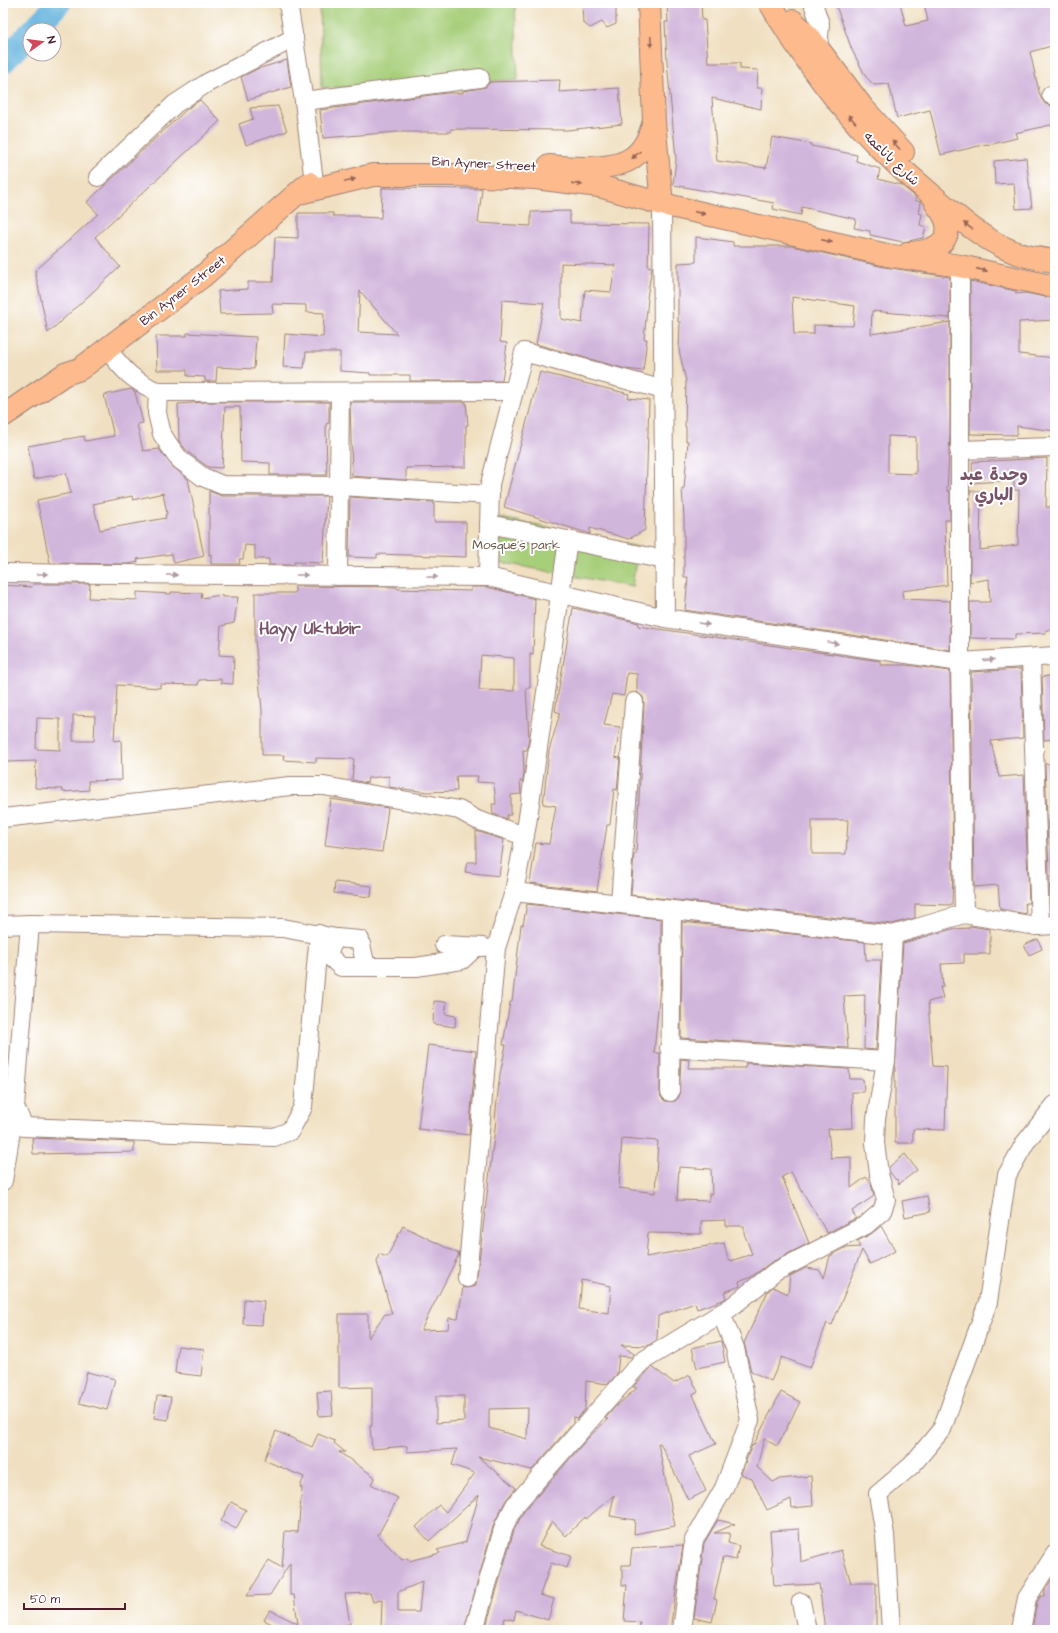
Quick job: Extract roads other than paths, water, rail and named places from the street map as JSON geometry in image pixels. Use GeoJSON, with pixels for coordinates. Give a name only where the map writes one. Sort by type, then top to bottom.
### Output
{"type":"FeatureCollection","features":[{"type":"Feature","properties":{"kind":"highway"},"geometry":{"type":"LineString","coordinates":[[649,3],[654,121],[662,204]]}},
{"type":"Feature","properties":{"kind":"highway"},"geometry":{"type":"LineString","coordinates":[[771,3],[792,19],[863,108],[913,163],[924,189],[945,214],[948,222],[946,237],[935,248],[928,251],[887,254]]}},
{"type":"Feature","properties":{"kind":"highway","name":"شارع باناعمه"},"geometry":{"type":"LineString","coordinates":[[771,3],[810,65],[837,102],[898,168],[981,236],[1015,253],[1055,262]]}},
{"type":"Feature","properties":{"kind":"highway","name":"Bin Ayner Street"},"geometry":{"type":"LineString","coordinates":[[3,416],[65,374],[80,369],[203,276],[309,187],[346,166],[372,161],[450,160],[586,168],[617,164],[631,159],[642,149],[649,137],[654,121]]}},
{"type":"Feature","properties":{"kind":"highway","name":"Bin Ayner Street"},"geometry":{"type":"LineString","coordinates":[[309,187],[373,176],[454,175],[535,178],[599,186],[662,204],[887,254]]}},
{"type":"Feature","properties":{"kind":"highway"},"geometry":{"type":"LineString","coordinates":[[887,254],[960,266],[1055,287]]}},
{"type":"Feature","properties":{"kind":"highway","name":"Bin Ayner Street"},"geometry":{"type":"LineString","coordinates":[[3,431],[72,384],[80,369]]}},
{"type":"Feature","properties":{"kind":"street"},"geometry":{"type":"LineString","coordinates":[[288,3],[304,101],[309,187]]}},
{"type":"Feature","properties":{"kind":"street"},"geometry":{"type":"LineString","coordinates":[[813,3],[820,24],[818,50]]}},
{"type":"Feature","properties":{"kind":"street"},"geometry":{"type":"LineString","coordinates":[[98,177],[175,104],[207,83],[294,38]]}},
{"type":"Feature","properties":{"kind":"street"},"geometry":{"type":"LineString","coordinates":[[304,101],[480,78]]}},
{"type":"Feature","properties":{"kind":"street"},"geometry":{"type":"LineString","coordinates":[[662,204],[666,618]]}},
{"type":"Feature","properties":{"kind":"street"},"geometry":{"type":"LineString","coordinates":[[960,266],[960,662],[964,914]]}},
{"type":"Feature","properties":{"kind":"street"},"geometry":{"type":"LineString","coordinates":[[107,349],[126,373],[138,383],[158,392],[514,391]]}},
{"type":"Feature","properties":{"kind":"street"},"geometry":{"type":"LineString","coordinates":[[488,577],[490,484],[524,352],[664,390]]}},
{"type":"Feature","properties":{"kind":"street"},"geometry":{"type":"LineString","coordinates":[[158,392],[157,413],[162,434],[180,460],[203,477],[222,485],[339,486],[490,495]]}},
{"type":"Feature","properties":{"kind":"street"},"geometry":{"type":"LineString","coordinates":[[338,576],[340,392]]}},
{"type":"Feature","properties":{"kind":"street"},"geometry":{"type":"LineString","coordinates":[[959,450],[1055,447]]}},
{"type":"Feature","properties":{"kind":"street"},"geometry":{"type":"LineString","coordinates":[[489,524],[665,560]]}},
{"type":"Feature","properties":{"kind":"street"},"geometry":{"type":"LineString","coordinates":[[467,1278],[496,948],[514,892],[525,836],[559,593],[568,540]]}},
{"type":"Feature","properties":{"kind":"street"},"geometry":{"type":"LineString","coordinates":[[3,573],[488,577],[666,618],[960,662],[1055,656]]}},
{"type":"Feature","properties":{"kind":"street"},"geometry":{"type":"LineString","coordinates":[[514,892],[893,935],[964,914],[1047,926],[1031,658]]}},
{"type":"Feature","properties":{"kind":"street"},"geometry":{"type":"LineString","coordinates":[[620,904],[634,702]]}},
{"type":"Feature","properties":{"kind":"street"},"geometry":{"type":"LineString","coordinates":[[3,818],[25,814],[290,786],[324,786],[458,810],[478,820],[525,836]]}},
{"type":"Feature","properties":{"kind":"street"},"geometry":{"type":"LineString","coordinates":[[670,1092],[669,1048],[672,910]]}},
{"type":"Feature","properties":{"kind":"street"},"geometry":{"type":"LineString","coordinates":[[3,1181],[15,1107],[30,924]]}},
{"type":"Feature","properties":{"kind":"street"},"geometry":{"type":"LineString","coordinates":[[3,925],[30,924],[283,928],[336,938],[360,940],[366,966]]}},
{"type":"Feature","properties":{"kind":"street"},"geometry":{"type":"LineString","coordinates":[[15,1107],[24,1127],[274,1137],[290,1130],[303,1107],[319,934]]}},
{"type":"Feature","properties":{"kind":"street"},"geometry":{"type":"LineString","coordinates":[[474,1630],[504,1526],[515,1505],[641,1362],[721,1313],[775,1272],[866,1225],[882,1211],[886,1200],[878,1174],[875,1143],[876,1119],[886,1061],[893,935]]}},
{"type":"Feature","properties":{"kind":"street"},"geometry":{"type":"LineString","coordinates":[[336,938],[327,954],[341,967],[416,967],[462,960],[476,947]]}},
{"type":"Feature","properties":{"kind":"street"},"geometry":{"type":"LineString","coordinates":[[444,945],[496,948]]}},
{"type":"Feature","properties":{"kind":"street"},"geometry":{"type":"LineString","coordinates":[[669,1048],[886,1061]]}},
{"type":"Feature","properties":{"kind":"street"},"geometry":{"type":"LineString","coordinates":[[891,1630],[884,1535],[878,1494],[912,1465],[942,1429],[988,1302],[1007,1175],[1025,1143],[1055,1105]]}},
{"type":"Feature","properties":{"kind":"street"},"geometry":{"type":"LineString","coordinates":[[682,1630],[694,1540],[724,1488],[750,1420],[735,1348],[721,1313]]}},
{"type":"Feature","properties":{"kind":"street"},"geometry":{"type":"LineString","coordinates":[[1021,1630],[1027,1598],[1055,1554]]}},
{"type":"Feature","properties":{"kind":"street"},"geometry":{"type":"LineString","coordinates":[[800,1602],[807,1630]]}},
{"type":"Feature","properties":{"kind":"waterway"},"geometry":{"type":"LineString","coordinates":[[41,22],[59,3]]}},
{"type":"Feature","properties":{"kind":"waterway"},"geometry":{"type":"LineString","coordinates":[[3,62],[22,42]]}},
{"type":"Feature","properties":{"kind":"district","name":"وحدة عبد الباري"},"geometry":{"type":"Point","coordinates":[994,484]}},
{"type":"Feature","properties":{"kind":"district","name":"Hayy Uktubir"},"geometry":{"type":"Point","coordinates":[310,628]}},
{"type":"Feature","properties":{"kind":"park label","name":"Mosque's park"},"geometry":{"type":"Point","coordinates":[516,544]}}]}
